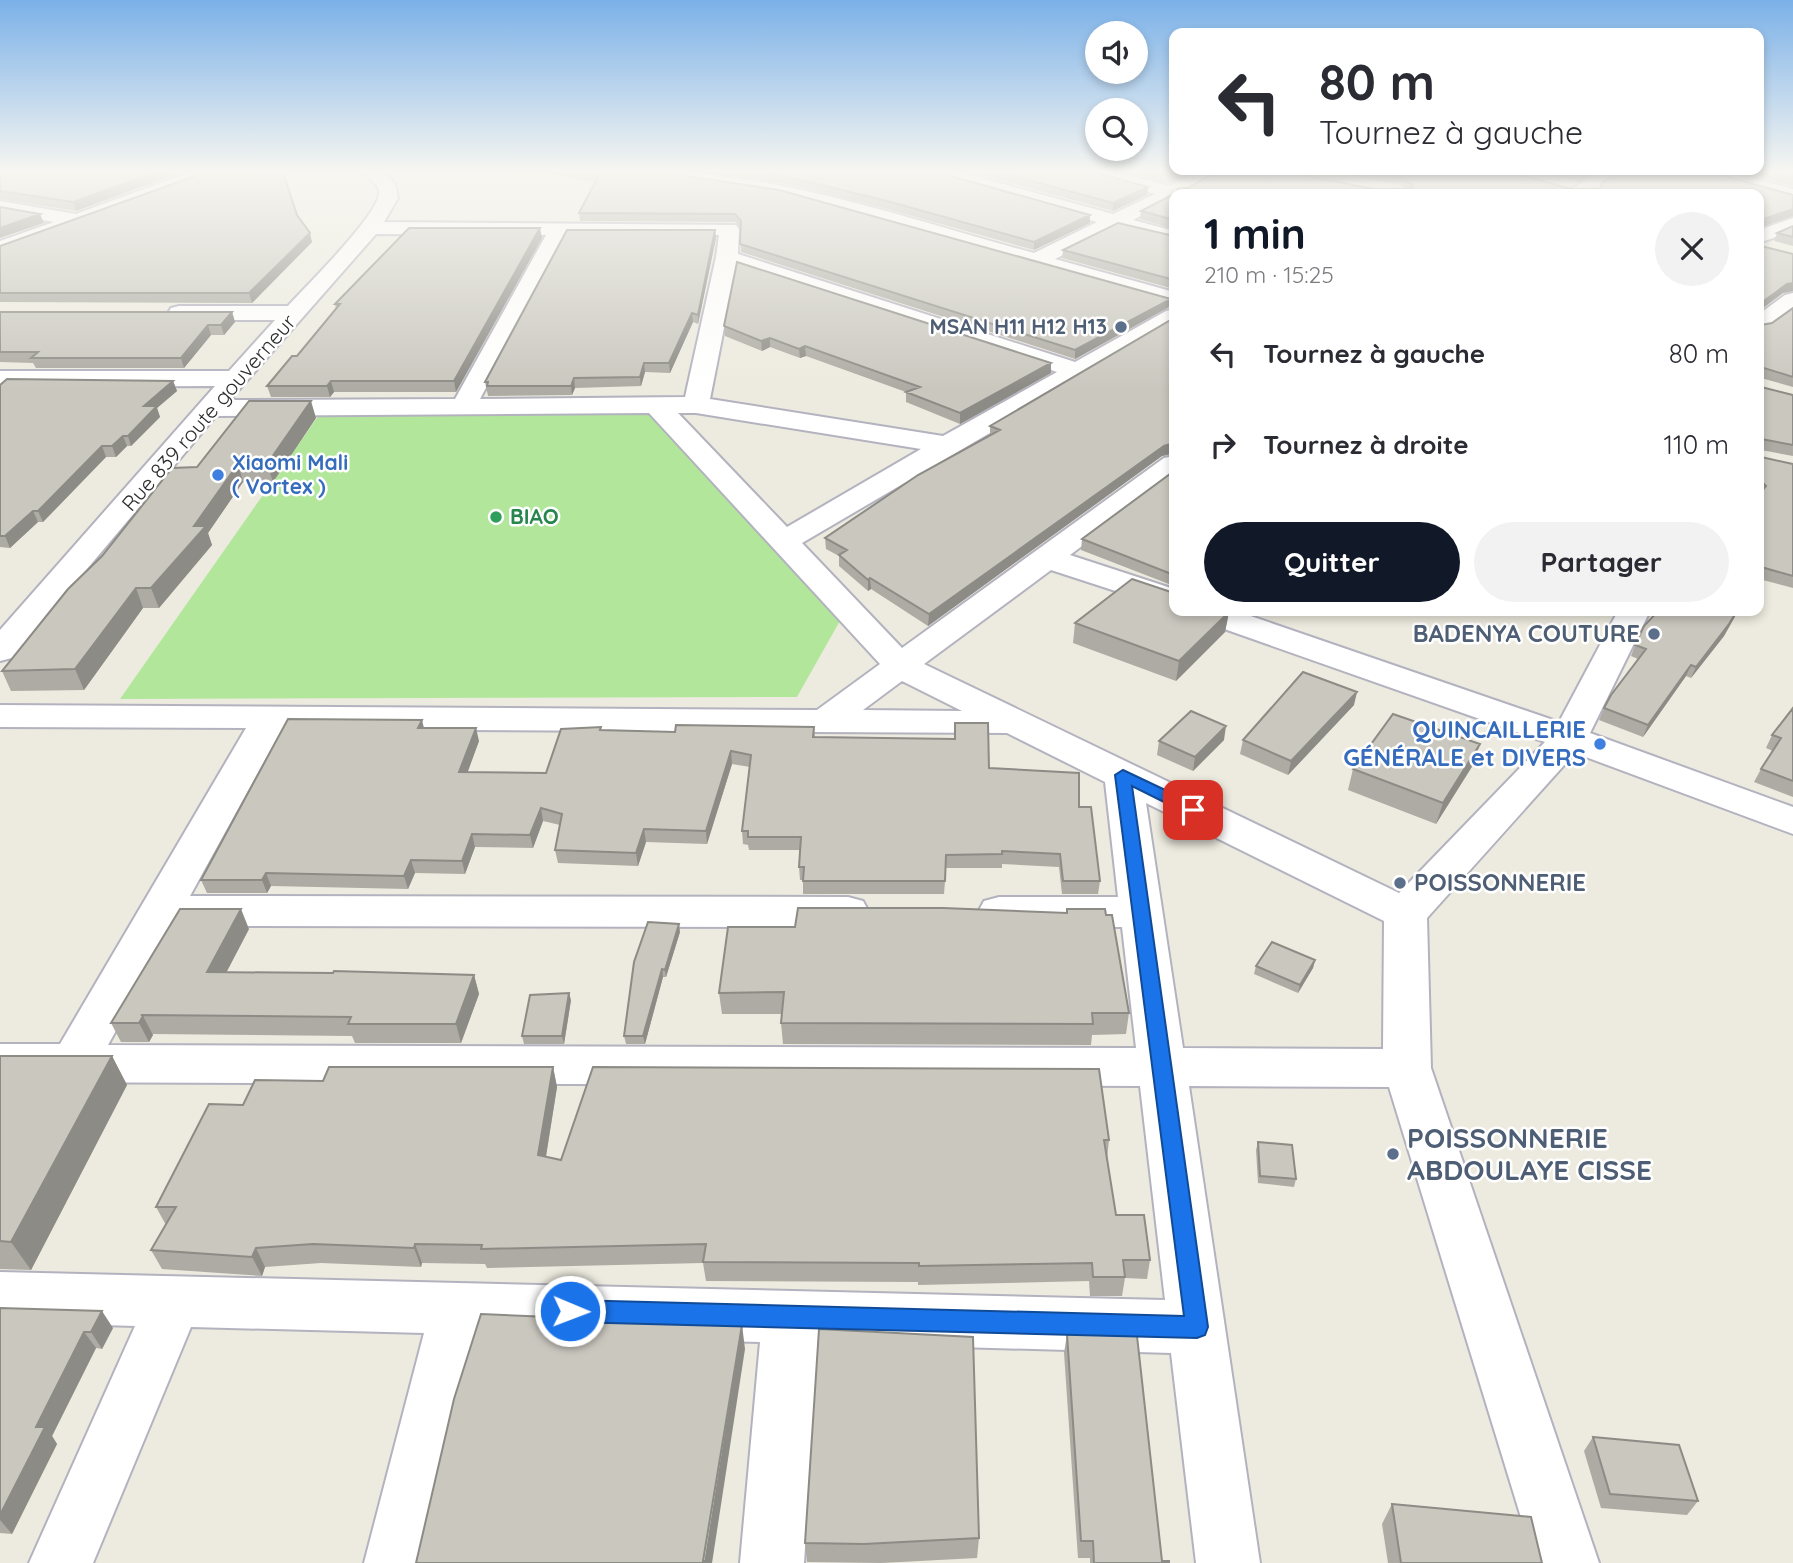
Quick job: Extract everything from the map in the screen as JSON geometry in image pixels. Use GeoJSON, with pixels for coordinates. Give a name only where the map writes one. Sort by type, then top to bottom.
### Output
{"type":"FeatureCollection","features":[{"type":"Feature","properties":{"kind":"street","name":"Rue 839 route gouverneur"},"geometry":{"type":"LineString","coordinates":[[0,651],[209,408],[357,243]]}},
{"type":"Feature","properties":{"kind":"street"},"geometry":{"type":"LineString","coordinates":[[463,407],[552,243]]}},
{"type":"Feature","properties":{"kind":"street"},"geometry":{"type":"LineString","coordinates":[[696,405],[728,243]]}},
{"type":"Feature","properties":{"kind":"street"},"geometry":{"type":"LineString","coordinates":[[971,243],[1169,298]]}},
{"type":"Feature","properties":{"kind":"street"},"geometry":{"type":"LineString","coordinates":[[1035,261],[1071,243]]}},
{"type":"Feature","properties":{"kind":"street"},"geometry":{"type":"LineString","coordinates":[[1764,248],[1782,253]]}},
{"type":"Feature","properties":{"kind":"street"},"geometry":{"type":"LineString","coordinates":[[727,257],[1077,371]]}},
{"type":"Feature","properties":{"kind":"street"},"geometry":{"type":"LineString","coordinates":[[1764,321],[1793,300]]}},
{"type":"Feature","properties":{"kind":"street"},"geometry":{"type":"LineString","coordinates":[[162,313],[296,313]]}},
{"type":"Feature","properties":{"kind":"street"},"geometry":{"type":"LineString","coordinates":[[783,542],[947,445],[1169,320]]}},
{"type":"Feature","properties":{"kind":"street"},"geometry":{"type":"LineString","coordinates":[[0,379],[237,377]]}},
{"type":"Feature","properties":{"kind":"street"},"geometry":{"type":"LineString","coordinates":[[656,405],[900,666],[1405,914]]}},
{"type":"Feature","properties":{"kind":"street"},"geometry":{"type":"LineString","coordinates":[[209,408],[696,405],[947,445]]}},
{"type":"Feature","properties":{"kind":"street"},"geometry":{"type":"LineString","coordinates":[[825,721],[1169,468]]}},
{"type":"Feature","properties":{"kind":"street"},"geometry":{"type":"LineString","coordinates":[[1047,558],[1169,598]]}},
{"type":"Feature","properties":{"kind":"street"},"geometry":{"type":"LineString","coordinates":[[1219,616],[1569,738],[1793,821]]}},
{"type":"Feature","properties":{"kind":"street"},"geometry":{"type":"LineString","coordinates":[[1567,1563],[1408,1068],[1405,914],[1569,738],[1631,616]]}},
{"type":"Feature","properties":{"kind":"street"},"geometry":{"type":"LineString","coordinates":[[0,716],[1014,722]]}},
{"type":"Feature","properties":{"kind":"street"},"geometry":{"type":"LineString","coordinates":[[74,1063],[270,718]]}},
{"type":"Feature","properties":{"kind":"street"},"geometry":{"type":"LineString","coordinates":[[1123,775],[1228,1563]]}},
{"type":"Feature","properties":{"kind":"street"},"geometry":{"type":"LineString","coordinates":[[160,911],[892,912]]}},
{"type":"Feature","properties":{"kind":"street"},"geometry":{"type":"LineString","coordinates":[[961,912],[1141,912]]}},
{"type":"Feature","properties":{"kind":"street"},"geometry":{"type":"LineString","coordinates":[[0,1063],[1408,1068]]}},
{"type":"Feature","properties":{"kind":"street"},"geometry":{"type":"LineString","coordinates":[[0,1297],[1197,1327]]}},
{"type":"Feature","properties":{"kind":"street"},"geometry":{"type":"LineString","coordinates":[[61,1563],[174,1301]]}},
{"type":"Feature","properties":{"kind":"street"},"geometry":{"type":"LineString","coordinates":[[396,1563],[459,1308]]}},
{"type":"Feature","properties":{"kind":"street"},"geometry":{"type":"LineString","coordinates":[[772,1563],[791,1317]]}},
{"type":"Feature","properties":{"kind":"green space","name":"BIAO"},"geometry":{"type":"Polygon","coordinates":[[[649,414],[841,619],[797,697],[120,699],[319,415],[649,414]]]}},
{"type":"Feature","properties":{"kind":"building"},"geometry":{"type":"Polygon","coordinates":[[[9,243],[300,243],[249,293],[0,293],[0,246],[9,243]]]}},
{"type":"Feature","properties":{"kind":"building"},"geometry":{"type":"Polygon","coordinates":[[[394,243],[532,243],[454,381],[331,381],[327,386],[267,386],[292,356],[297,356],[340,304],[335,304],[394,243]]]}},
{"type":"Feature","properties":{"kind":"building"},"geometry":{"type":"Polygon","coordinates":[[[560,243],[712,243],[698,315],[692,313],[669,363],[644,363],[640,377],[574,378],[571,386],[487,386],[488,382],[485,382],[560,243]]]}},
{"type":"Feature","properties":{"kind":"building"},"geometry":{"type":"Polygon","coordinates":[[[969,243],[1169,300],[1075,350],[740,244],[969,243]]]}},
{"type":"Feature","properties":{"kind":"building"},"geometry":{"type":"Polygon","coordinates":[[[1077,243],[1169,243],[1169,279],[1063,250],[1077,243]]]}},
{"type":"Feature","properties":{"kind":"building"},"geometry":{"type":"Polygon","coordinates":[[[1764,247],[1793,254],[1793,283],[1787,284],[1764,301],[1764,247]]]}},
{"type":"Feature","properties":{"kind":"building"},"geometry":{"type":"Polygon","coordinates":[[[737,262],[1051,363],[960,413],[906,392],[920,387],[805,346],[799,349],[770,338],[761,341],[724,326],[737,262]]]}},
{"type":"Feature","properties":{"kind":"building"},"geometry":{"type":"Polygon","coordinates":[[[1793,308],[1793,377],[1764,368],[1764,324],[1772,323],[1793,308]]]}},
{"type":"Feature","properties":{"kind":"building"},"geometry":{"type":"Polygon","coordinates":[[[0,312],[232,312],[221,325],[208,325],[181,358],[31,358],[38,352],[0,352],[0,312]]]}},
{"type":"Feature","properties":{"kind":"building"},"geometry":{"type":"Polygon","coordinates":[[[1169,321],[1169,444],[929,614],[870,578],[868,580],[839,555],[847,550],[825,538],[918,475],[1000,430],[990,426],[1169,321]]]}},
{"type":"Feature","properties":{"kind":"building"},"geometry":{"type":"Polygon","coordinates":[[[7,379],[173,381],[144,406],[157,406],[128,436],[123,436],[112,446],[102,446],[38,511],[33,511],[5,536],[0,536],[0,385],[7,379]]]}},
{"type":"Feature","properties":{"kind":"building"},"geometry":{"type":"Polygon","coordinates":[[[1764,388],[1793,395],[1793,445],[1764,440],[1764,388]]]}},
{"type":"Feature","properties":{"kind":"building"},"geometry":{"type":"Polygon","coordinates":[[[249,401],[311,401],[267,464],[238,464],[194,526],[206,526],[151,588],[136,588],[75,669],[2,671],[68,589],[102,556],[172,468],[197,467],[249,401]]]}},
{"type":"Feature","properties":{"kind":"building"},"geometry":{"type":"Polygon","coordinates":[[[1764,458],[1793,464],[1793,576],[1764,568],[1764,458]]]}},
{"type":"Feature","properties":{"kind":"building"},"geometry":{"type":"Polygon","coordinates":[[[1169,475],[1169,573],[1082,539],[1169,475]]]}},
{"type":"Feature","properties":{"kind":"building"},"geometry":{"type":"Polygon","coordinates":[[[1132,579],[1169,591],[1169,616],[1225,616],[1179,661],[1075,623],[1132,579]]]}},
{"type":"Feature","properties":{"kind":"building"},"geometry":{"type":"Polygon","coordinates":[[[1653,616],[1734,616],[1696,667],[1691,665],[1648,725],[1604,708],[1646,649],[1635,645],[1644,626],[1653,616]]]}},
{"type":"Feature","properties":{"kind":"building"},"geometry":{"type":"Polygon","coordinates":[[[1303,672],[1357,692],[1291,761],[1243,740],[1303,672]]]}},
{"type":"Feature","properties":{"kind":"building"},"geometry":{"type":"Polygon","coordinates":[[[1793,708],[1793,781],[1761,769],[1781,738],[1772,735],[1793,708]]]}},
{"type":"Feature","properties":{"kind":"building"},"geometry":{"type":"Polygon","coordinates":[[[1191,711],[1226,726],[1195,757],[1159,741],[1191,711]]]}},
{"type":"Feature","properties":{"kind":"building"},"geometry":{"type":"Polygon","coordinates":[[[1393,714],[1480,744],[1443,803],[1353,769],[1393,714]]]}},
{"type":"Feature","properties":{"kind":"building"},"geometry":{"type":"Polygon","coordinates":[[[288,719],[422,720],[418,728],[476,728],[459,772],[546,773],[561,729],[601,727],[600,730],[675,732],[676,725],[814,727],[813,737],[955,739],[955,723],[988,723],[989,768],[1079,773],[1079,807],[1091,807],[1100,881],[1063,881],[1060,854],[1002,851],[1002,854],[946,855],[945,881],[803,881],[804,867],[799,867],[801,837],[748,837],[748,831],[742,831],[751,755],[731,751],[706,831],[644,829],[636,853],[555,850],[562,814],[541,808],[530,835],[472,834],[462,861],[411,860],[404,876],[266,873],[262,880],[201,880],[288,719]]]}},
{"type":"Feature","properties":{"kind":"building"},"geometry":{"type":"Polygon","coordinates":[[[798,908],[943,908],[1067,913],[1067,909],[1105,909],[1106,915],[1112,915],[1129,1013],[1092,1013],[1093,1024],[781,1023],[784,992],[719,993],[728,927],[795,927],[798,908]]]}},
{"type":"Feature","properties":{"kind":"building"},"geometry":{"type":"Polygon","coordinates":[[[180,909],[241,909],[207,972],[334,971],[474,975],[456,1024],[348,1024],[351,1017],[141,1015],[143,1016],[139,1023],[111,1023],[180,909]]]}},
{"type":"Feature","properties":{"kind":"building"},"geometry":{"type":"Polygon","coordinates":[[[648,922],[679,924],[665,970],[662,969],[643,1036],[624,1036],[634,962],[648,922]]]}},
{"type":"Feature","properties":{"kind":"building"},"geometry":{"type":"Polygon","coordinates":[[[1272,942],[1315,960],[1300,985],[1256,966],[1272,942]]]}},
{"type":"Feature","properties":{"kind":"building"},"geometry":{"type":"Polygon","coordinates":[[[569,993],[562,1036],[522,1036],[530,995],[569,993]]]}},
{"type":"Feature","properties":{"kind":"building"},"geometry":{"type":"Polygon","coordinates":[[[0,1056],[112,1056],[11,1242],[0,1241],[0,1056]]]}},
{"type":"Feature","properties":{"kind":"building"},"geometry":{"type":"Polygon","coordinates":[[[329,1067],[553,1067],[538,1155],[561,1160],[593,1067],[1099,1069],[1109,1140],[1104,1140],[1116,1215],[1144,1215],[1150,1260],[1123,1260],[1125,1277],[1093,1277],[1092,1263],[919,1266],[919,1263],[703,1262],[706,1244],[481,1249],[482,1245],[415,1244],[414,1248],[313,1244],[256,1248],[252,1257],[151,1250],[176,1207],[156,1207],[209,1104],[243,1105],[255,1080],[323,1081],[329,1067]]]}},
{"type":"Feature","properties":{"kind":"building"},"geometry":{"type":"Polygon","coordinates":[[[1258,1142],[1292,1145],[1296,1179],[1260,1176],[1258,1142]]]}},
{"type":"Feature","properties":{"kind":"building"},"geometry":{"type":"Polygon","coordinates":[[[0,1308],[102,1311],[91,1332],[84,1332],[36,1427],[45,1427],[0,1515],[0,1308]]]}},
{"type":"Feature","properties":{"kind":"building"},"geometry":{"type":"Polygon","coordinates":[[[481,1314],[742,1325],[703,1561],[711,1563],[416,1563],[454,1399],[481,1314]]]}},
{"type":"Feature","properties":{"kind":"building"},"geometry":{"type":"Polygon","coordinates":[[[819,1329],[973,1337],[979,1538],[864,1544],[805,1543],[819,1329]]]}},
{"type":"Feature","properties":{"kind":"building"},"geometry":{"type":"Polygon","coordinates":[[[1067,1334],[1137,1336],[1162,1561],[1169,1563],[1094,1563],[1093,1541],[1081,1541],[1067,1334]]]}},
{"type":"Feature","properties":{"kind":"building"},"geometry":{"type":"Polygon","coordinates":[[[1593,1437],[1679,1445],[1698,1501],[1610,1494],[1593,1437]]]}},
{"type":"Feature","properties":{"kind":"building"},"geometry":{"type":"Polygon","coordinates":[[[1392,1504],[1531,1517],[1542,1563],[1401,1563],[1392,1504]]]}},
{"type":"Feature","properties":{"kind":"place","name":"MSAN H11 H12 H13"},"geometry":{"type":"Point","coordinates":[1121,327]}},
{"type":"Feature","properties":{"kind":"place","name":"Xiaomi Mali ( Vortex )"},"geometry":{"type":"Point","coordinates":[218,475]}},
{"type":"Feature","properties":{"kind":"place","name":"BIAO"},"geometry":{"type":"Point","coordinates":[496,517]}},
{"type":"Feature","properties":{"kind":"place","name":"BADENYA COUTURE"},"geometry":{"type":"Point","coordinates":[1654,634]}},
{"type":"Feature","properties":{"kind":"place","name":"QUINCAILLERIE GÉNÉRALE et DIVERS"},"geometry":{"type":"Point","coordinates":[1600,744]}},
{"type":"Feature","properties":{"kind":"place","name":"POISSONNERIE"},"geometry":{"type":"Point","coordinates":[1400,883]}},
{"type":"Feature","properties":{"kind":"place","name":"POISSONNERIE ABDOULAYE CISSE"},"geometry":{"type":"Point","coordinates":[1393,1154]}},
{"type":"Feature","properties":{"kind":"route"},"geometry":{"type":"LineString","coordinates":[[570,1311],[1197,1327],[1123,775],[1193,810]]}}]}
